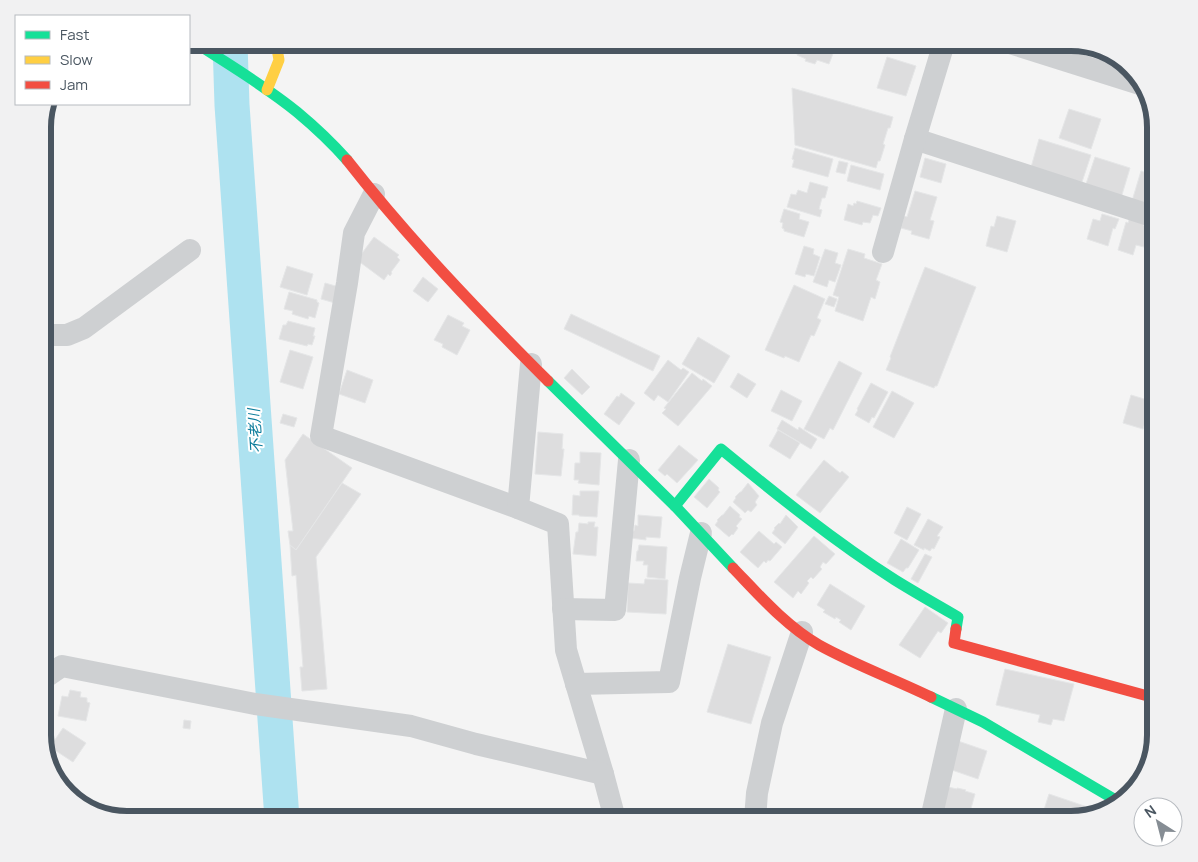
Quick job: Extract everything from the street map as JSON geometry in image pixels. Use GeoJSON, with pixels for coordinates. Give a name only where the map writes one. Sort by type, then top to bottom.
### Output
{"type":"FeatureCollection","features":[{"type":"Feature","properties":{"kind":"street"},"geometry":{"type":"LineString","coordinates":[[210,51],[268,90],[321,133],[347,160],[427,254],[530,364],[629,460],[768,605],[789,623],[818,644],[991,727],[1113,798]]}},
{"type":"Feature","properties":{"kind":"street"},"geometry":{"type":"LineString","coordinates":[[268,90],[279,60],[278,51]]}},
{"type":"Feature","properties":{"kind":"street"},"geometry":{"type":"LineString","coordinates":[[883,252],[941,51]]}},
{"type":"Feature","properties":{"kind":"street"},"geometry":{"type":"LineString","coordinates":[[1038,51],[1131,81]]}},
{"type":"Feature","properties":{"kind":"street"},"geometry":{"type":"LineString","coordinates":[[915,139],[1147,214]]}},
{"type":"Feature","properties":{"kind":"street"},"geometry":{"type":"LineString","coordinates":[[374,194],[354,233],[320,436],[558,524],[566,650],[613,811]]}},
{"type":"Feature","properties":{"kind":"street"},"geometry":{"type":"LineString","coordinates":[[51,335],[67,335],[84,328],[190,250]]}},
{"type":"Feature","properties":{"kind":"street"},"geometry":{"type":"LineString","coordinates":[[518,508],[530,364]]}},
{"type":"Feature","properties":{"kind":"street"},"geometry":{"type":"LineString","coordinates":[[675,506],[721,449],[783,500],[846,547],[932,604],[958,618],[954,643],[1147,696]]}},
{"type":"Feature","properties":{"kind":"street"},"geometry":{"type":"LineString","coordinates":[[563,609],[615,610],[629,460]]}},
{"type":"Feature","properties":{"kind":"street"},"geometry":{"type":"LineString","coordinates":[[576,684],[669,682],[701,533]]}},
{"type":"Feature","properties":{"kind":"street"},"geometry":{"type":"LineString","coordinates":[[755,811],[772,723],[802,632]]}},
{"type":"Feature","properties":{"kind":"street"},"geometry":{"type":"LineString","coordinates":[[51,674],[62,666],[266,705],[410,726],[476,744],[603,774]]}},
{"type":"Feature","properties":{"kind":"street"},"geometry":{"type":"LineString","coordinates":[[933,811],[956,709]]}},
{"type":"Feature","properties":{"kind":"building"},"geometry":{"type":"Polygon","coordinates":[[[798,51],[834,51],[829,64],[817,60],[815,64],[805,61],[806,59],[797,55],[798,51]]]}},
{"type":"Feature","properties":{"kind":"building"},"geometry":{"type":"Polygon","coordinates":[[[887,57],[916,66],[906,96],[877,88],[887,57]]]}},
{"type":"Feature","properties":{"kind":"building"},"geometry":{"type":"Polygon","coordinates":[[[792,88],[893,117],[883,144],[885,145],[880,161],[878,161],[876,168],[795,145],[792,88]]]}},
{"type":"Feature","properties":{"kind":"building"},"geometry":{"type":"Polygon","coordinates":[[[1069,109],[1101,119],[1091,149],[1059,138],[1069,109]]]}},
{"type":"Feature","properties":{"kind":"building"},"geometry":{"type":"Polygon","coordinates":[[[1039,139],[1091,155],[1082,182],[1030,171],[1039,139]]]}},
{"type":"Feature","properties":{"kind":"building"},"geometry":{"type":"Polygon","coordinates":[[[795,148],[833,159],[828,177],[792,167],[795,148]]]}},
{"type":"Feature","properties":{"kind":"building"},"geometry":{"type":"Polygon","coordinates":[[[1095,157],[1130,168],[1121,198],[1085,187],[1095,157]]]}},
{"type":"Feature","properties":{"kind":"building"},"geometry":{"type":"Polygon","coordinates":[[[925,158],[946,164],[941,183],[920,177],[925,158]]]}},
{"type":"Feature","properties":{"kind":"building"},"geometry":{"type":"Polygon","coordinates":[[[839,161],[848,163],[845,174],[836,172],[839,161]]]}},
{"type":"Feature","properties":{"kind":"building"},"geometry":{"type":"Polygon","coordinates":[[[851,165],[884,174],[880,190],[847,181],[851,165]]]}},
{"type":"Feature","properties":{"kind":"building"},"geometry":{"type":"Polygon","coordinates":[[[1141,171],[1147,173],[1147,206],[1132,201],[1141,171]]]}},
{"type":"Feature","properties":{"kind":"building"},"geometry":{"type":"Polygon","coordinates":[[[810,182],[828,187],[819,209],[822,210],[820,217],[787,207],[791,194],[796,195],[798,190],[807,193],[810,182]]]}},
{"type":"Feature","properties":{"kind":"building"},"geometry":{"type":"Polygon","coordinates":[[[915,191],[937,197],[930,220],[934,221],[929,239],[911,234],[912,231],[901,228],[904,216],[907,217],[915,191]]]}},
{"type":"Feature","properties":{"kind":"building"},"geometry":{"type":"Polygon","coordinates":[[[857,201],[881,208],[878,216],[873,215],[870,223],[863,222],[862,225],[844,220],[848,204],[853,206],[857,201]]]}},
{"type":"Feature","properties":{"kind":"building"},"geometry":{"type":"Polygon","coordinates":[[[784,209],[800,214],[799,219],[809,222],[804,237],[784,231],[782,228],[783,223],[780,222],[784,209]]]}},
{"type":"Feature","properties":{"kind":"building"},"geometry":{"type":"Polygon","coordinates":[[[1102,214],[1119,219],[1115,229],[1113,228],[1108,246],[1087,239],[1093,219],[1100,221],[1102,214]]]}},
{"type":"Feature","properties":{"kind":"building"},"geometry":{"type":"Polygon","coordinates":[[[997,216],[1016,221],[1007,252],[986,246],[991,226],[994,227],[997,216]]]}},
{"type":"Feature","properties":{"kind":"building"},"geometry":{"type":"Polygon","coordinates":[[[1130,217],[1145,220],[1143,225],[1147,226],[1147,237],[1144,247],[1136,245],[1133,255],[1118,250],[1126,222],[1128,223],[1130,217]]]}},
{"type":"Feature","properties":{"kind":"building"},"geometry":{"type":"Polygon","coordinates":[[[374,237],[399,255],[397,257],[400,260],[390,276],[388,274],[384,280],[357,260],[374,237]]]}},
{"type":"Feature","properties":{"kind":"building"},"geometry":{"type":"Polygon","coordinates":[[[804,246],[814,249],[813,254],[820,257],[814,276],[806,274],[805,277],[795,274],[804,246]]]}},
{"type":"Feature","properties":{"kind":"building"},"geometry":{"type":"Polygon","coordinates":[[[825,249],[838,253],[835,263],[841,265],[835,282],[829,280],[827,287],[813,282],[825,249]]]}},
{"type":"Feature","properties":{"kind":"building"},"geometry":{"type":"Polygon","coordinates":[[[848,249],[865,254],[864,258],[882,264],[876,280],[880,282],[875,299],[871,297],[863,321],[835,311],[839,297],[833,295],[848,249]]]}},
{"type":"Feature","properties":{"kind":"building"},"geometry":{"type":"Polygon","coordinates":[[[287,266],[313,274],[307,295],[280,287],[287,266]]]}},
{"type":"Feature","properties":{"kind":"building"},"geometry":{"type":"Polygon","coordinates":[[[925,267],[976,287],[937,386],[934,388],[886,370],[925,267]]]}},
{"type":"Feature","properties":{"kind":"building"},"geometry":{"type":"Polygon","coordinates":[[[423,277],[438,289],[428,302],[413,291],[423,277]]]}},
{"type":"Feature","properties":{"kind":"building"},"geometry":{"type":"Polygon","coordinates":[[[325,283],[339,287],[335,303],[321,299],[325,283]]]}},
{"type":"Feature","properties":{"kind":"building"},"geometry":{"type":"Polygon","coordinates":[[[794,285],[825,299],[817,318],[821,320],[814,336],[811,335],[799,362],[765,350],[794,285]]]}},
{"type":"Feature","properties":{"kind":"building"},"geometry":{"type":"Polygon","coordinates":[[[289,292],[317,300],[319,303],[315,318],[309,316],[308,319],[292,314],[293,311],[284,309],[289,292]]]}},
{"type":"Feature","properties":{"kind":"building"},"geometry":{"type":"Polygon","coordinates":[[[829,296],[837,299],[834,307],[825,304],[829,296]]]}},
{"type":"Feature","properties":{"kind":"building"},"geometry":{"type":"Polygon","coordinates":[[[571,314],[660,356],[653,371],[564,329],[571,314]]]}},
{"type":"Feature","properties":{"kind":"building"},"geometry":{"type":"Polygon","coordinates":[[[448,315],[464,323],[462,326],[470,330],[457,355],[442,347],[443,344],[434,340],[448,315]]]}},
{"type":"Feature","properties":{"kind":"building"},"geometry":{"type":"Polygon","coordinates":[[[288,321],[315,328],[312,345],[308,344],[307,346],[279,339],[283,325],[286,325],[288,321]]]}},
{"type":"Feature","properties":{"kind":"building"},"geometry":{"type":"Polygon","coordinates":[[[698,337],[730,356],[714,383],[682,364],[698,337]]]}},
{"type":"Feature","properties":{"kind":"building"},"geometry":{"type":"Polygon","coordinates":[[[290,350],[313,357],[303,389],[280,382],[290,350]]]}},
{"type":"Feature","properties":{"kind":"building"},"geometry":{"type":"Polygon","coordinates":[[[668,360],[681,370],[683,368],[689,372],[668,402],[658,395],[654,401],[644,393],[668,360]]]}},
{"type":"Feature","properties":{"kind":"building"},"geometry":{"type":"Polygon","coordinates":[[[839,361],[862,373],[833,430],[830,428],[824,439],[804,429],[839,361]]]}},
{"type":"Feature","properties":{"kind":"building"},"geometry":{"type":"Polygon","coordinates":[[[572,369],[590,387],[582,395],[564,378],[572,369]]]}},
{"type":"Feature","properties":{"kind":"building"},"geometry":{"type":"Polygon","coordinates":[[[347,370],[373,380],[365,403],[339,394],[347,370]]]}},
{"type":"Feature","properties":{"kind":"building"},"geometry":{"type":"Polygon","coordinates":[[[692,373],[712,386],[678,426],[662,413],[692,373]]]}},
{"type":"Feature","properties":{"kind":"building"},"geometry":{"type":"Polygon","coordinates":[[[738,373],[756,384],[747,398],[730,387],[738,373]]]}},
{"type":"Feature","properties":{"kind":"building"},"geometry":{"type":"Polygon","coordinates":[[[871,383],[888,392],[874,418],[872,417],[869,423],[855,415],[871,383]]]}},
{"type":"Feature","properties":{"kind":"building"},"geometry":{"type":"Polygon","coordinates":[[[781,390],[802,401],[792,421],[771,411],[781,390]]]}},
{"type":"Feature","properties":{"kind":"building"},"geometry":{"type":"Polygon","coordinates":[[[892,391],[914,403],[894,438],[873,427],[892,391]]]}},
{"type":"Feature","properties":{"kind":"building"},"geometry":{"type":"Polygon","coordinates":[[[621,393],[635,403],[619,425],[604,414],[621,393]]]}},
{"type":"Feature","properties":{"kind":"building"},"geometry":{"type":"Polygon","coordinates":[[[1131,395],[1147,400],[1147,416],[1143,429],[1123,423],[1131,395]]]}},
{"type":"Feature","properties":{"kind":"building"},"geometry":{"type":"Polygon","coordinates":[[[283,414],[297,418],[294,427],[280,423],[283,414]]]}},
{"type":"Feature","properties":{"kind":"building"},"geometry":{"type":"Polygon","coordinates":[[[782,420],[798,430],[799,427],[817,439],[811,449],[777,429],[782,420]]]}},
{"type":"Feature","properties":{"kind":"building"},"geometry":{"type":"Polygon","coordinates":[[[778,430],[800,443],[790,459],[769,446],[778,430]]]}},
{"type":"Feature","properties":{"kind":"building"},"geometry":{"type":"Polygon","coordinates":[[[538,432],[563,434],[562,449],[564,449],[561,476],[535,474],[538,432]]]}},
{"type":"Feature","properties":{"kind":"building"},"geometry":{"type":"Polygon","coordinates":[[[303,434],[352,468],[296,550],[290,545],[288,531],[293,531],[285,460],[303,434]]]}},
{"type":"Feature","properties":{"kind":"building"},"geometry":{"type":"Polygon","coordinates":[[[679,445],[698,460],[677,483],[667,474],[665,476],[658,470],[679,445]]]}},
{"type":"Feature","properties":{"kind":"building"},"geometry":{"type":"Polygon","coordinates":[[[580,452],[601,453],[599,485],[578,483],[579,480],[574,480],[575,463],[580,463],[580,452]]]}},
{"type":"Feature","properties":{"kind":"building"},"geometry":{"type":"Polygon","coordinates":[[[824,460],[840,473],[842,471],[849,477],[820,513],[796,495],[824,460]]]}},
{"type":"Feature","properties":{"kind":"building"},"geometry":{"type":"Polygon","coordinates":[[[709,479],[719,488],[720,492],[707,508],[694,497],[709,479]]]}},
{"type":"Feature","properties":{"kind":"building"},"geometry":{"type":"Polygon","coordinates":[[[342,483],[361,494],[316,557],[327,689],[302,691],[300,667],[303,667],[296,575],[292,576],[290,545],[296,550],[342,483]]]}},
{"type":"Feature","properties":{"kind":"building"},"geometry":{"type":"Polygon","coordinates":[[[748,483],[759,496],[755,502],[757,505],[751,512],[748,510],[745,513],[733,502],[735,497],[748,483]]]}},
{"type":"Feature","properties":{"kind":"building"},"geometry":{"type":"Polygon","coordinates":[[[580,491],[599,491],[597,517],[572,515],[573,495],[580,496],[580,491]]]}},
{"type":"Feature","properties":{"kind":"building"},"geometry":{"type":"Polygon","coordinates":[[[730,506],[742,519],[736,526],[738,528],[733,535],[729,537],[715,525],[717,520],[730,506]]]}},
{"type":"Feature","properties":{"kind":"building"},"geometry":{"type":"Polygon","coordinates":[[[907,507],[921,514],[907,540],[894,533],[907,507]]]}},
{"type":"Feature","properties":{"kind":"building"},"geometry":{"type":"Polygon","coordinates":[[[638,515],[662,517],[660,538],[646,537],[646,540],[631,538],[635,525],[638,526],[638,515]]]}},
{"type":"Feature","properties":{"kind":"building"},"geometry":{"type":"Polygon","coordinates":[[[786,515],[798,527],[785,544],[772,533],[786,515]]]}},
{"type":"Feature","properties":{"kind":"building"},"geometry":{"type":"Polygon","coordinates":[[[928,519],[943,527],[937,536],[940,537],[934,549],[932,548],[930,551],[914,545],[928,519]]]}},
{"type":"Feature","properties":{"kind":"building"},"geometry":{"type":"Polygon","coordinates":[[[588,522],[595,522],[594,527],[598,527],[596,556],[573,554],[579,523],[588,524],[588,522]]]}},
{"type":"Feature","properties":{"kind":"building"},"geometry":{"type":"Polygon","coordinates":[[[759,531],[774,544],[776,542],[782,547],[770,561],[768,560],[766,563],[764,561],[758,568],[740,552],[759,531]]]}},
{"type":"Feature","properties":{"kind":"building"},"geometry":{"type":"Polygon","coordinates":[[[814,536],[835,554],[826,564],[823,562],[820,567],[822,569],[813,579],[811,577],[807,581],[809,583],[801,594],[798,591],[793,598],[774,582],[814,536]]]}},
{"type":"Feature","properties":{"kind":"building"},"geometry":{"type":"Polygon","coordinates":[[[901,539],[919,550],[908,568],[903,572],[887,563],[901,539]]]}},
{"type":"Feature","properties":{"kind":"building"},"geometry":{"type":"Polygon","coordinates":[[[639,545],[667,547],[665,579],[647,577],[648,565],[643,565],[644,561],[636,561],[639,545]]]}},
{"type":"Feature","properties":{"kind":"building"},"geometry":{"type":"Polygon","coordinates":[[[925,554],[932,557],[918,583],[911,579],[925,554]]]}},
{"type":"Feature","properties":{"kind":"building"},"geometry":{"type":"Polygon","coordinates":[[[645,579],[668,580],[666,614],[627,612],[628,583],[644,584],[645,579]]]}},
{"type":"Feature","properties":{"kind":"building"},"geometry":{"type":"Polygon","coordinates":[[[830,584],[865,606],[851,630],[839,622],[841,620],[836,617],[835,619],[823,612],[825,610],[817,605],[830,584]]]}},
{"type":"Feature","properties":{"kind":"building"},"geometry":{"type":"Polygon","coordinates":[[[925,607],[948,623],[941,633],[938,631],[920,658],[899,645],[925,607]]]}},
{"type":"Feature","properties":{"kind":"building"},"geometry":{"type":"Polygon","coordinates":[[[728,644],[771,657],[751,724],[707,712],[728,644]]]}},
{"type":"Feature","properties":{"kind":"building"},"geometry":{"type":"Polygon","coordinates":[[[1005,669],[1074,684],[1064,721],[1053,719],[1051,725],[1038,722],[1040,715],[996,705],[1005,669]]]}},
{"type":"Feature","properties":{"kind":"building"},"geometry":{"type":"Polygon","coordinates":[[[70,690],[81,692],[80,697],[87,698],[87,702],[90,703],[86,721],[58,716],[62,696],[68,697],[70,690]]]}},
{"type":"Feature","properties":{"kind":"building"},"geometry":{"type":"Polygon","coordinates":[[[184,720],[191,721],[190,729],[183,728],[184,720]]]}},
{"type":"Feature","properties":{"kind":"building"},"geometry":{"type":"Polygon","coordinates":[[[63,728],[86,743],[73,762],[53,749],[52,744],[63,728]]]}},
{"type":"Feature","properties":{"kind":"building"},"geometry":{"type":"Polygon","coordinates":[[[958,741],[987,751],[978,779],[949,769],[958,741]]]}},
{"type":"Feature","properties":{"kind":"building"},"geometry":{"type":"Polygon","coordinates":[[[948,787],[966,790],[975,794],[970,811],[941,811],[948,787]]]}},
{"type":"Feature","properties":{"kind":"building"},"geometry":{"type":"Polygon","coordinates":[[[1049,794],[1090,808],[1071,811],[1044,811],[1049,794]]]}},
{"type":"Feature","properties":{"kind":"waterway","name":"不老川"},"geometry":{"type":"LineString","coordinates":[[230,51],[232,105],[281,811]]}},
{"type":"Feature","properties":{"kind":"traffic: fast"},"geometry":{"type":"LineString","coordinates":[[208,51],[261,85],[297,112],[317,129],[347,160]]}},
{"type":"Feature","properties":{"kind":"traffic: fast"},"geometry":{"type":"LineString","coordinates":[[548,381],[675,506],[733,568]]}},
{"type":"Feature","properties":{"kind":"traffic: fast"},"geometry":{"type":"LineString","coordinates":[[675,506],[721,449],[850,550],[895,580],[958,617],[956,629]]}},
{"type":"Feature","properties":{"kind":"traffic: fast"},"geometry":{"type":"LineString","coordinates":[[931,697],[983,722],[1113,798]]}},
{"type":"Feature","properties":{"kind":"traffic: slow"},"geometry":{"type":"LineString","coordinates":[[267,90],[279,60],[277,51]]}},
{"type":"Feature","properties":{"kind":"traffic: jam"},"geometry":{"type":"LineString","coordinates":[[347,160],[394,218],[444,274],[548,381]]}},
{"type":"Feature","properties":{"kind":"traffic: jam"},"geometry":{"type":"LineString","coordinates":[[733,568],[773,610],[795,629],[819,645],[931,697]]}},
{"type":"Feature","properties":{"kind":"traffic: jam"},"geometry":{"type":"LineString","coordinates":[[956,629],[954,643],[1147,696]]}}]}
